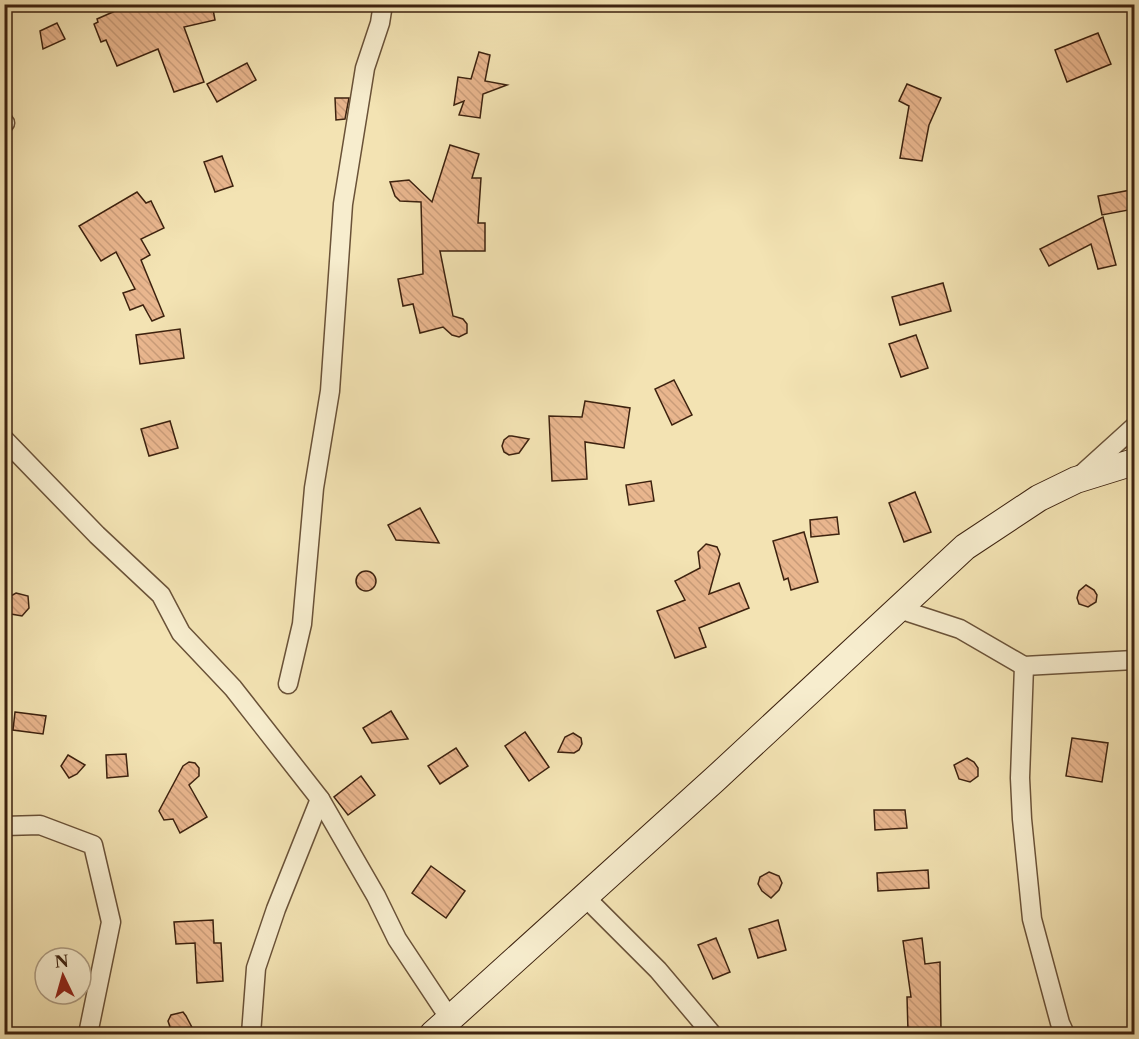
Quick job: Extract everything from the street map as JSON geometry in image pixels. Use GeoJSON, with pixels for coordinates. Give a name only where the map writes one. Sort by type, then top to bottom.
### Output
{"type":"FeatureCollection","features":[{"type":"Feature","properties":{"kind":"street"},"geometry":{"type":"LineString","coordinates":[[380,23],[383,4]]}},
{"type":"Feature","properties":{"kind":"street"},"geometry":{"type":"LineString","coordinates":[[288,684],[302,624],[314,488],[330,391],[343,204],[365,68],[388,4]]}},
{"type":"Feature","properties":{"kind":"street"},"geometry":{"type":"LineString","coordinates":[[1076,480],[1134,427]]}},
{"type":"Feature","properties":{"kind":"street"},"geometry":{"type":"LineString","coordinates":[[4,439],[97,534],[161,595],[181,633],[233,688],[321,799],[376,896],[442,1027],[965,547],[1039,498],[1076,480],[1134,462]]}},
{"type":"Feature","properties":{"kind":"street"},"geometry":{"type":"LineString","coordinates":[[899,609],[960,629],[1024,666],[1134,660]]}},
{"type":"Feature","properties":{"kind":"street"},"geometry":{"type":"LineString","coordinates":[[1024,666],[1020,778],[1032,919],[1065,1035]]}},
{"type":"Feature","properties":{"kind":"street"},"geometry":{"type":"LineString","coordinates":[[251,1035],[256,968],[276,909],[321,799]]}},
{"type":"Feature","properties":{"kind":"street"},"geometry":{"type":"LineString","coordinates":[[4,826],[40,825],[93,845],[111,922],[88,1035]]}},
{"type":"Feature","properties":{"kind":"street"},"geometry":{"type":"LineString","coordinates":[[585,897],[658,970],[712,1035]]}},
{"type":"Feature","properties":{"kind":"building"},"geometry":{"type":"Polygon","coordinates":[[[131,4],[212,4],[215,20],[184,27],[204,82],[174,92],[158,49],[117,66],[106,40],[101,42],[94,24],[98,22],[97,19],[131,4]]]}},
{"type":"Feature","properties":{"kind":"building"},"geometry":{"type":"Polygon","coordinates":[[[57,23],[65,39],[43,49],[40,31],[57,23]]]}},
{"type":"Feature","properties":{"kind":"building"},"geometry":{"type":"Polygon","coordinates":[[[1098,33],[1111,64],[1067,82],[1055,50],[1098,33]]]}},
{"type":"Feature","properties":{"kind":"building"},"geometry":{"type":"Polygon","coordinates":[[[479,52],[490,55],[485,81],[507,85],[483,94],[480,118],[459,115],[464,101],[454,105],[458,77],[471,79],[479,52]]]}},
{"type":"Feature","properties":{"kind":"building"},"geometry":{"type":"Polygon","coordinates":[[[247,63],[256,80],[217,102],[207,84],[247,63]]]}},
{"type":"Feature","properties":{"kind":"building"},"geometry":{"type":"Polygon","coordinates":[[[907,84],[941,98],[929,125],[922,161],[900,158],[909,106],[899,101],[907,84]]]}},
{"type":"Feature","properties":{"kind":"building"},"geometry":{"type":"Polygon","coordinates":[[[335,98],[349,98],[345,119],[336,120],[335,98]]]}},
{"type":"Feature","properties":{"kind":"building"},"geometry":{"type":"Polygon","coordinates":[[[450,145],[479,154],[472,178],[481,178],[478,223],[485,223],[485,251],[440,251],[453,316],[463,319],[467,324],[467,333],[459,337],[452,335],[443,327],[420,333],[413,304],[403,306],[398,279],[423,274],[421,202],[400,201],[395,196],[390,182],[409,180],[432,202],[450,145]]]}},
{"type":"Feature","properties":{"kind":"building"},"geometry":{"type":"Polygon","coordinates":[[[222,156],[233,186],[215,192],[204,162],[222,156]]]}},
{"type":"Feature","properties":{"kind":"building"},"geometry":{"type":"Polygon","coordinates":[[[1131,190],[1134,209],[1102,215],[1098,196],[1131,190]]]}},
{"type":"Feature","properties":{"kind":"building"},"geometry":{"type":"Polygon","coordinates":[[[137,192],[146,203],[151,201],[164,228],[141,239],[150,255],[141,260],[164,316],[152,321],[143,305],[130,310],[123,293],[135,289],[116,252],[101,261],[79,226],[137,192]]]}},
{"type":"Feature","properties":{"kind":"building"},"geometry":{"type":"Polygon","coordinates":[[[1103,217],[1116,265],[1098,269],[1091,244],[1049,266],[1040,249],[1103,217]]]}},
{"type":"Feature","properties":{"kind":"building"},"geometry":{"type":"Polygon","coordinates":[[[943,283],[951,311],[900,325],[892,297],[943,283]]]}},
{"type":"Feature","properties":{"kind":"building"},"geometry":{"type":"Polygon","coordinates":[[[180,329],[184,358],[140,364],[136,335],[180,329]]]}},
{"type":"Feature","properties":{"kind":"building"},"geometry":{"type":"Polygon","coordinates":[[[916,335],[928,368],[901,377],[889,344],[916,335]]]}},
{"type":"Feature","properties":{"kind":"building"},"geometry":{"type":"Polygon","coordinates":[[[674,380],[692,415],[672,425],[655,389],[674,380]]]}},
{"type":"Feature","properties":{"kind":"building"},"geometry":{"type":"Polygon","coordinates":[[[585,401],[630,408],[624,448],[585,442],[587,479],[552,481],[549,416],[582,417],[585,401]]]}},
{"type":"Feature","properties":{"kind":"building"},"geometry":{"type":"Polygon","coordinates":[[[170,421],[178,448],[149,456],[141,429],[170,421]]]}},
{"type":"Feature","properties":{"kind":"building"},"geometry":{"type":"Polygon","coordinates":[[[509,436],[529,439],[519,453],[509,455],[504,452],[502,446],[504,440],[509,436]]]}},
{"type":"Feature","properties":{"kind":"building"},"geometry":{"type":"Polygon","coordinates":[[[651,481],[654,501],[629,505],[626,485],[651,481]]]}},
{"type":"Feature","properties":{"kind":"building"},"geometry":{"type":"Polygon","coordinates":[[[915,492],[931,532],[904,542],[889,503],[915,492]]]}},
{"type":"Feature","properties":{"kind":"building"},"geometry":{"type":"Polygon","coordinates":[[[420,508],[439,543],[396,540],[388,525],[420,508]]]}},
{"type":"Feature","properties":{"kind":"building"},"geometry":{"type":"Polygon","coordinates":[[[837,517],[839,534],[811,537],[810,520],[837,517]]]}},
{"type":"Feature","properties":{"kind":"building"},"geometry":{"type":"Polygon","coordinates":[[[804,532],[818,582],[791,590],[788,578],[784,580],[773,541],[804,532]]]}},
{"type":"Feature","properties":{"kind":"building"},"geometry":{"type":"Polygon","coordinates":[[[706,544],[717,547],[720,554],[709,594],[739,583],[749,608],[699,628],[706,647],[675,658],[657,611],[685,600],[675,581],[700,568],[698,552],[706,544]]]}},
{"type":"Feature","properties":{"kind":"building"},"geometry":{"type":"Polygon","coordinates":[[[366,571],[373,574],[376,581],[373,588],[366,591],[359,588],[356,581],[359,574],[366,571]]]}},
{"type":"Feature","properties":{"kind":"building"},"geometry":{"type":"Polygon","coordinates":[[[1086,585],[1097,595],[1096,602],[1088,607],[1079,604],[1077,598],[1079,591],[1086,585]]]}},
{"type":"Feature","properties":{"kind":"building"},"geometry":{"type":"Polygon","coordinates":[[[16,593],[28,596],[29,608],[22,616],[11,614],[7,608],[9,597],[16,593]]]}},
{"type":"Feature","properties":{"kind":"building"},"geometry":{"type":"Polygon","coordinates":[[[391,711],[408,739],[372,743],[363,728],[391,711]]]}},
{"type":"Feature","properties":{"kind":"building"},"geometry":{"type":"Polygon","coordinates":[[[15,712],[46,716],[43,734],[13,730],[15,712]]]}},
{"type":"Feature","properties":{"kind":"building"},"geometry":{"type":"Polygon","coordinates":[[[525,732],[549,767],[529,781],[505,746],[525,732]]]}},
{"type":"Feature","properties":{"kind":"building"},"geometry":{"type":"Polygon","coordinates":[[[573,733],[581,738],[582,744],[579,750],[574,753],[558,752],[565,737],[573,733]]]}},
{"type":"Feature","properties":{"kind":"building"},"geometry":{"type":"Polygon","coordinates":[[[1072,738],[1108,743],[1102,782],[1066,776],[1072,738]]]}},
{"type":"Feature","properties":{"kind":"building"},"geometry":{"type":"Polygon","coordinates":[[[456,748],[468,766],[440,784],[428,766],[456,748]]]}},
{"type":"Feature","properties":{"kind":"building"},"geometry":{"type":"Polygon","coordinates":[[[126,754],[128,776],[107,778],[106,755],[126,754]]]}},
{"type":"Feature","properties":{"kind":"building"},"geometry":{"type":"Polygon","coordinates":[[[68,755],[85,765],[77,774],[69,778],[61,766],[68,755]]]}},
{"type":"Feature","properties":{"kind":"building"},"geometry":{"type":"Polygon","coordinates":[[[967,758],[978,768],[978,776],[970,782],[959,779],[954,765],[967,758]]]}},
{"type":"Feature","properties":{"kind":"building"},"geometry":{"type":"Polygon","coordinates":[[[189,762],[195,763],[199,768],[199,776],[189,785],[207,817],[180,833],[173,819],[164,820],[159,811],[183,766],[189,762]]]}},
{"type":"Feature","properties":{"kind":"building"},"geometry":{"type":"Polygon","coordinates":[[[361,776],[375,795],[348,815],[334,797],[361,776]]]}},
{"type":"Feature","properties":{"kind":"building"},"geometry":{"type":"Polygon","coordinates":[[[874,810],[905,810],[907,828],[875,830],[874,810]]]}},
{"type":"Feature","properties":{"kind":"building"},"geometry":{"type":"Polygon","coordinates":[[[431,866],[465,891],[446,918],[412,893],[431,866]]]}},
{"type":"Feature","properties":{"kind":"building"},"geometry":{"type":"Polygon","coordinates":[[[928,870],[929,888],[878,891],[877,873],[928,870]]]}},
{"type":"Feature","properties":{"kind":"building"},"geometry":{"type":"Polygon","coordinates":[[[769,872],[779,876],[782,883],[771,898],[762,891],[758,884],[760,877],[769,872]]]}},
{"type":"Feature","properties":{"kind":"building"},"geometry":{"type":"Polygon","coordinates":[[[213,920],[214,943],[221,943],[223,981],[197,983],[195,943],[176,944],[174,922],[213,920]]]}},
{"type":"Feature","properties":{"kind":"building"},"geometry":{"type":"Polygon","coordinates":[[[778,920],[786,950],[758,958],[749,929],[778,920]]]}},
{"type":"Feature","properties":{"kind":"building"},"geometry":{"type":"Polygon","coordinates":[[[716,938],[730,972],[713,979],[698,945],[716,938]]]}},
{"type":"Feature","properties":{"kind":"building"},"geometry":{"type":"Polygon","coordinates":[[[922,938],[925,964],[940,962],[941,1030],[908,1031],[907,997],[911,997],[903,941],[922,938]]]}},
{"type":"Feature","properties":{"kind":"building"},"geometry":{"type":"Polygon","coordinates":[[[183,1012],[196,1035],[185,1035],[170,1027],[168,1021],[171,1015],[183,1012]]]}}]}
